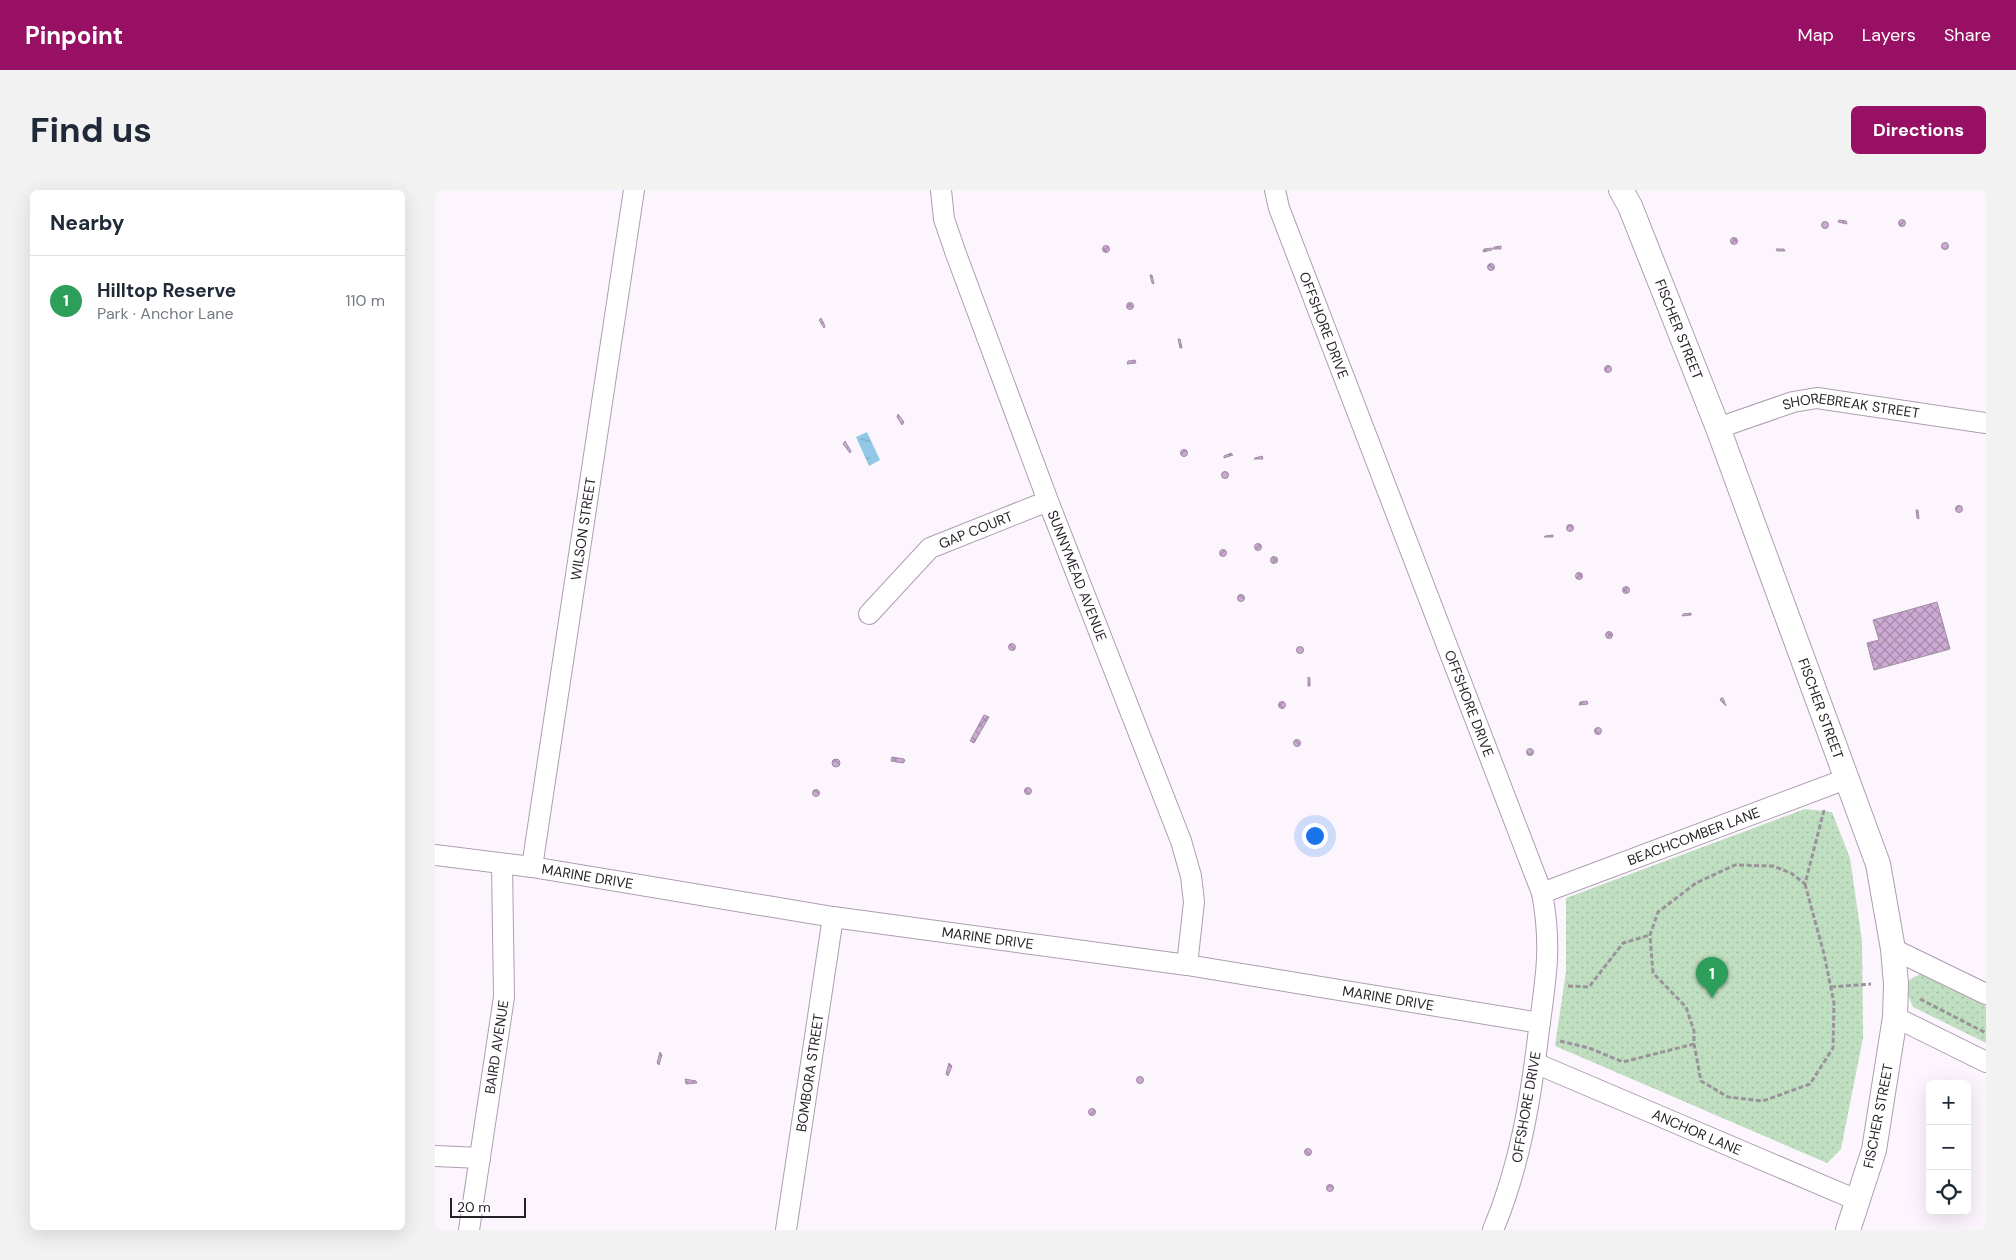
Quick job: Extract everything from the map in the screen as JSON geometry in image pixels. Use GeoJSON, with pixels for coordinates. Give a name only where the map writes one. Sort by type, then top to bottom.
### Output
{"type":"FeatureCollection","features":[{"type":"Feature","properties":{"kind":"street","name":"WILSON STREET"},"geometry":{"type":"LineString","coordinates":[[532,867],[634,190]]}},
{"type":"Feature","properties":{"kind":"street","name":"SUNNYMEAD AVENUE"},"geometry":{"type":"LineString","coordinates":[[941,190],[944,219],[956,254],[1048,501],[1181,841],[1191,876],[1194,902],[1187,965]]}},
{"type":"Feature","properties":{"kind":"street","name":"OFFSHORE DRIVE"},"geometry":{"type":"LineString","coordinates":[[1275,190],[1279,208],[1542,893],[1548,925],[1549,954],[1535,1063],[1517,1164],[1507,1198],[1493,1230]]}},
{"type":"Feature","properties":{"kind":"street","name":"FISCHER STREET"},"geometry":{"type":"LineString","coordinates":[[1627,195],[1718,428],[1838,782],[1877,864],[1893,949],[1895,1017],[1874,1150],[1848,1230]]}},
{"type":"Feature","properties":{"kind":"street","name":"SHOREBREAK STREET"},"geometry":{"type":"LineString","coordinates":[[1718,428],[1793,402],[1817,398],[1986,423]]}},
{"type":"Feature","properties":{"kind":"street","name":"GAP COURT"},"geometry":{"type":"LineString","coordinates":[[869,614],[930,548],[1048,501]]}},
{"type":"Feature","properties":{"kind":"street","name":"BEACHCOMBER LANE"},"geometry":{"type":"LineString","coordinates":[[1542,893],[1838,782]]}},
{"type":"Feature","properties":{"kind":"street","name":"MARINE DRIVE"},"geometry":{"type":"LineString","coordinates":[[435,855],[532,867],[833,916],[1187,965],[1539,1030]]}},
{"type":"Feature","properties":{"kind":"street","name":"BAIRD AVENUE"},"geometry":{"type":"LineString","coordinates":[[469,1230],[504,997],[502,864]]}},
{"type":"Feature","properties":{"kind":"street","name":"BOMBORA STREET"},"geometry":{"type":"LineString","coordinates":[[785,1230],[833,916]]}},
{"type":"Feature","properties":{"kind":"street"},"geometry":{"type":"LineString","coordinates":[[1893,949],[1986,994]]}},
{"type":"Feature","properties":{"kind":"street"},"geometry":{"type":"LineString","coordinates":[[1895,1017],[1986,1062]]}},
{"type":"Feature","properties":{"kind":"street","name":"ANCHOR LANE"},"geometry":{"type":"LineString","coordinates":[[1535,1063],[1859,1201]]}},
{"type":"Feature","properties":{"kind":"street"},"geometry":{"type":"LineString","coordinates":[[435,1156],[480,1158]]}},
{"type":"Feature","properties":{"kind":"path"},"geometry":{"type":"LineString","coordinates":[[1805,884],[1791,873],[1773,866],[1735,865],[1695,883],[1658,912],[1649,935],[1653,973],[1685,1007],[1694,1031],[1694,1044],[1701,1081],[1728,1097],[1763,1100],[1809,1084],[1833,1048],[1834,1003],[1805,884],[1838,782]]}},
{"type":"Feature","properties":{"kind":"path"},"geometry":{"type":"LineString","coordinates":[[1546,985],[1589,987],[1623,943],[1649,935]]}},
{"type":"Feature","properties":{"kind":"path"},"geometry":{"type":"LineString","coordinates":[[1831,987],[1862,983]]}},
{"type":"Feature","properties":{"kind":"path"},"geometry":{"type":"LineString","coordinates":[[1895,988],[1986,1033]]}},
{"type":"Feature","properties":{"kind":"path"},"geometry":{"type":"LineString","coordinates":[[1539,1030],[1623,1062],[1694,1044]]}},
{"type":"Feature","properties":{"kind":"green space"},"geometry":{"type":"Polygon","coordinates":[[[1805,809],[1832,812],[1850,858],[1862,941],[1863,1038],[1841,1149],[1827,1163],[1555,1046],[1566,971],[1566,898],[1805,809]]]}},
{"type":"Feature","properties":{"kind":"green space"},"geometry":{"type":"Polygon","coordinates":[[[1920,974],[1986,1006],[1986,1043],[1913,1007],[1907,993],[1909,980],[1920,974]]]}},
{"type":"Feature","properties":{"kind":"water"},"geometry":{"type":"Polygon","coordinates":[[[867,432],[880,460],[869,466],[856,437],[867,432]]]}},
{"type":"Feature","properties":{"kind":"building"},"geometry":{"type":"Polygon","coordinates":[[[1839,220],[1846,221],[1847,224],[1838,222],[1839,220]]]}},
{"type":"Feature","properties":{"kind":"building"},"geometry":{"type":"Polygon","coordinates":[[[1902,220],[1905,223],[1902,226],[1899,223],[1902,220]]]}},
{"type":"Feature","properties":{"kind":"building"},"geometry":{"type":"Polygon","coordinates":[[[1825,222],[1828,225],[1825,228],[1822,225],[1825,222]]]}},
{"type":"Feature","properties":{"kind":"building"},"geometry":{"type":"Polygon","coordinates":[[[1734,238],[1737,241],[1734,244],[1731,241],[1734,238]]]}},
{"type":"Feature","properties":{"kind":"building"},"geometry":{"type":"Polygon","coordinates":[[[1945,243],[1948,246],[1945,249],[1942,246],[1945,243]]]}},
{"type":"Feature","properties":{"kind":"building"},"geometry":{"type":"Polygon","coordinates":[[[1106,246],[1109,249],[1106,252],[1103,249],[1106,246]]]}},
{"type":"Feature","properties":{"kind":"building"},"geometry":{"type":"Polygon","coordinates":[[[1501,246],[1501,249],[1493,249],[1494,247],[1501,246]]]}},
{"type":"Feature","properties":{"kind":"building"},"geometry":{"type":"Polygon","coordinates":[[[1492,248],[1492,250],[1483,252],[1484,249],[1492,248]]]}},
{"type":"Feature","properties":{"kind":"building"},"geometry":{"type":"Polygon","coordinates":[[[1776,249],[1784,249],[1785,251],[1777,251],[1776,249]]]}},
{"type":"Feature","properties":{"kind":"building"},"geometry":{"type":"Polygon","coordinates":[[[1491,264],[1494,267],[1491,270],[1488,267],[1491,264]]]}},
{"type":"Feature","properties":{"kind":"building"},"geometry":{"type":"Polygon","coordinates":[[[1150,275],[1152,275],[1154,284],[1152,283],[1150,275]]]}},
{"type":"Feature","properties":{"kind":"building"},"geometry":{"type":"Polygon","coordinates":[[[1130,303],[1133,306],[1130,309],[1127,306],[1130,303]]]}},
{"type":"Feature","properties":{"kind":"building"},"geometry":{"type":"Polygon","coordinates":[[[821,318],[825,326],[824,328],[819,320],[821,318]]]}},
{"type":"Feature","properties":{"kind":"building"},"geometry":{"type":"Polygon","coordinates":[[[1178,339],[1180,339],[1182,348],[1180,348],[1178,339]]]}},
{"type":"Feature","properties":{"kind":"building"},"geometry":{"type":"Polygon","coordinates":[[[1135,360],[1136,363],[1127,364],[1128,361],[1135,360]]]}},
{"type":"Feature","properties":{"kind":"building"},"geometry":{"type":"Polygon","coordinates":[[[1608,366],[1611,369],[1608,372],[1605,369],[1608,366]]]}},
{"type":"Feature","properties":{"kind":"building"},"geometry":{"type":"Polygon","coordinates":[[[898,414],[904,422],[902,425],[897,417],[898,414]]]}},
{"type":"Feature","properties":{"kind":"building"},"geometry":{"type":"Polygon","coordinates":[[[845,441],[851,451],[850,453],[843,444],[845,441]]]}},
{"type":"Feature","properties":{"kind":"building"},"geometry":{"type":"Polygon","coordinates":[[[1184,450],[1187,453],[1184,456],[1181,453],[1184,450]]]}},
{"type":"Feature","properties":{"kind":"building"},"geometry":{"type":"Polygon","coordinates":[[[1231,453],[1233,455],[1224,458],[1224,456],[1231,453]]]}},
{"type":"Feature","properties":{"kind":"building"},"geometry":{"type":"Polygon","coordinates":[[[1262,456],[1263,459],[1254,459],[1255,458],[1262,456]]]}},
{"type":"Feature","properties":{"kind":"building"},"geometry":{"type":"Polygon","coordinates":[[[1225,472],[1228,475],[1225,478],[1222,475],[1225,472]]]}},
{"type":"Feature","properties":{"kind":"building"},"geometry":{"type":"Polygon","coordinates":[[[1959,506],[1962,509],[1959,512],[1956,509],[1959,506]]]}},
{"type":"Feature","properties":{"kind":"building"},"geometry":{"type":"Polygon","coordinates":[[[1916,510],[1918,510],[1919,519],[1917,518],[1916,510]]]}},
{"type":"Feature","properties":{"kind":"building"},"geometry":{"type":"Polygon","coordinates":[[[1570,525],[1573,528],[1570,531],[1567,528],[1570,525]]]}},
{"type":"Feature","properties":{"kind":"building"},"geometry":{"type":"Polygon","coordinates":[[[1258,544],[1261,547],[1258,550],[1255,547],[1258,544]]]}},
{"type":"Feature","properties":{"kind":"building"},"geometry":{"type":"Polygon","coordinates":[[[1223,550],[1226,553],[1223,556],[1220,553],[1223,550]]]}},
{"type":"Feature","properties":{"kind":"building"},"geometry":{"type":"Polygon","coordinates":[[[1274,557],[1277,560],[1274,563],[1271,560],[1274,557]]]}},
{"type":"Feature","properties":{"kind":"building"},"geometry":{"type":"Polygon","coordinates":[[[1579,573],[1582,576],[1579,579],[1576,576],[1579,573]]]}},
{"type":"Feature","properties":{"kind":"building"},"geometry":{"type":"Polygon","coordinates":[[[1626,587],[1629,590],[1626,593],[1623,590],[1626,587]]]}},
{"type":"Feature","properties":{"kind":"building"},"geometry":{"type":"Polygon","coordinates":[[[1241,595],[1244,598],[1241,601],[1238,598],[1241,595]]]}},
{"type":"Feature","properties":{"kind":"building"},"geometry":{"type":"Polygon","coordinates":[[[1937,602],[1950,649],[1874,670],[1867,643],[1879,640],[1873,620],[1937,602]]]}},
{"type":"Feature","properties":{"kind":"building"},"geometry":{"type":"Polygon","coordinates":[[[1691,613],[1691,615],[1682,616],[1683,614],[1691,613]]]}},
{"type":"Feature","properties":{"kind":"building"},"geometry":{"type":"Polygon","coordinates":[[[1609,632],[1612,635],[1609,638],[1606,635],[1609,632]]]}},
{"type":"Feature","properties":{"kind":"building"},"geometry":{"type":"Polygon","coordinates":[[[1012,644],[1015,647],[1012,650],[1009,647],[1012,644]]]}},
{"type":"Feature","properties":{"kind":"building"},"geometry":{"type":"Polygon","coordinates":[[[1300,647],[1303,650],[1300,653],[1297,650],[1300,647]]]}},
{"type":"Feature","properties":{"kind":"building"},"geometry":{"type":"Polygon","coordinates":[[[1308,677],[1310,678],[1310,686],[1308,686],[1308,677]]]}},
{"type":"Feature","properties":{"kind":"building"},"geometry":{"type":"Polygon","coordinates":[[[1723,698],[1726,706],[1720,700],[1723,698]]]}},
{"type":"Feature","properties":{"kind":"building"},"geometry":{"type":"Polygon","coordinates":[[[1587,701],[1588,704],[1579,705],[1580,702],[1587,701]]]}},
{"type":"Feature","properties":{"kind":"building"},"geometry":{"type":"Polygon","coordinates":[[[1282,702],[1285,705],[1282,708],[1279,705],[1282,702]]]}},
{"type":"Feature","properties":{"kind":"building"},"geometry":{"type":"Polygon","coordinates":[[[984,715],[989,717],[974,743],[970,741],[984,715]]]}},
{"type":"Feature","properties":{"kind":"building"},"geometry":{"type":"Polygon","coordinates":[[[1598,728],[1601,731],[1598,734],[1595,731],[1598,728]]]}},
{"type":"Feature","properties":{"kind":"building"},"geometry":{"type":"Polygon","coordinates":[[[1297,740],[1300,743],[1297,746],[1294,743],[1297,740]]]}},
{"type":"Feature","properties":{"kind":"building"},"geometry":{"type":"Polygon","coordinates":[[[1530,749],[1533,752],[1530,755],[1527,752],[1530,749]]]}},
{"type":"Feature","properties":{"kind":"building"},"geometry":{"type":"Polygon","coordinates":[[[892,757],[904,759],[905,761],[903,763],[891,761],[892,757]]]}},
{"type":"Feature","properties":{"kind":"building"},"geometry":{"type":"Polygon","coordinates":[[[836,759],[840,763],[836,767],[832,763],[836,759]]]}},
{"type":"Feature","properties":{"kind":"building"},"geometry":{"type":"Polygon","coordinates":[[[1028,788],[1031,791],[1028,794],[1025,791],[1028,788]]]}},
{"type":"Feature","properties":{"kind":"building"},"geometry":{"type":"Polygon","coordinates":[[[816,789],[820,793],[816,797],[812,793],[816,789]]]}},
{"type":"Feature","properties":{"kind":"building"},"geometry":{"type":"Polygon","coordinates":[[[660,1052],[662,1055],[659,1065],[657,1063],[660,1052]]]}},
{"type":"Feature","properties":{"kind":"building"},"geometry":{"type":"Polygon","coordinates":[[[949,1063],[952,1066],[948,1076],[946,1074],[949,1063]]]}},
{"type":"Feature","properties":{"kind":"building"},"geometry":{"type":"Polygon","coordinates":[[[1140,1077],[1143,1080],[1140,1083],[1137,1080],[1140,1077]]]}},
{"type":"Feature","properties":{"kind":"building"},"geometry":{"type":"Polygon","coordinates":[[[685,1079],[696,1081],[697,1083],[686,1084],[685,1079]]]}},
{"type":"Feature","properties":{"kind":"building"},"geometry":{"type":"Polygon","coordinates":[[[1092,1109],[1095,1112],[1092,1115],[1089,1112],[1092,1109]]]}},
{"type":"Feature","properties":{"kind":"building"},"geometry":{"type":"Polygon","coordinates":[[[1308,1149],[1311,1152],[1308,1155],[1305,1152],[1308,1149]]]}},
{"type":"Feature","properties":{"kind":"building"},"geometry":{"type":"Polygon","coordinates":[[[1330,1185],[1333,1188],[1330,1191],[1327,1188],[1330,1185]]]}},
{"type":"Feature","properties":{"kind":"place","name":"Hilltop Reserve"},"geometry":{"type":"Point","coordinates":[1712,998]}}]}
